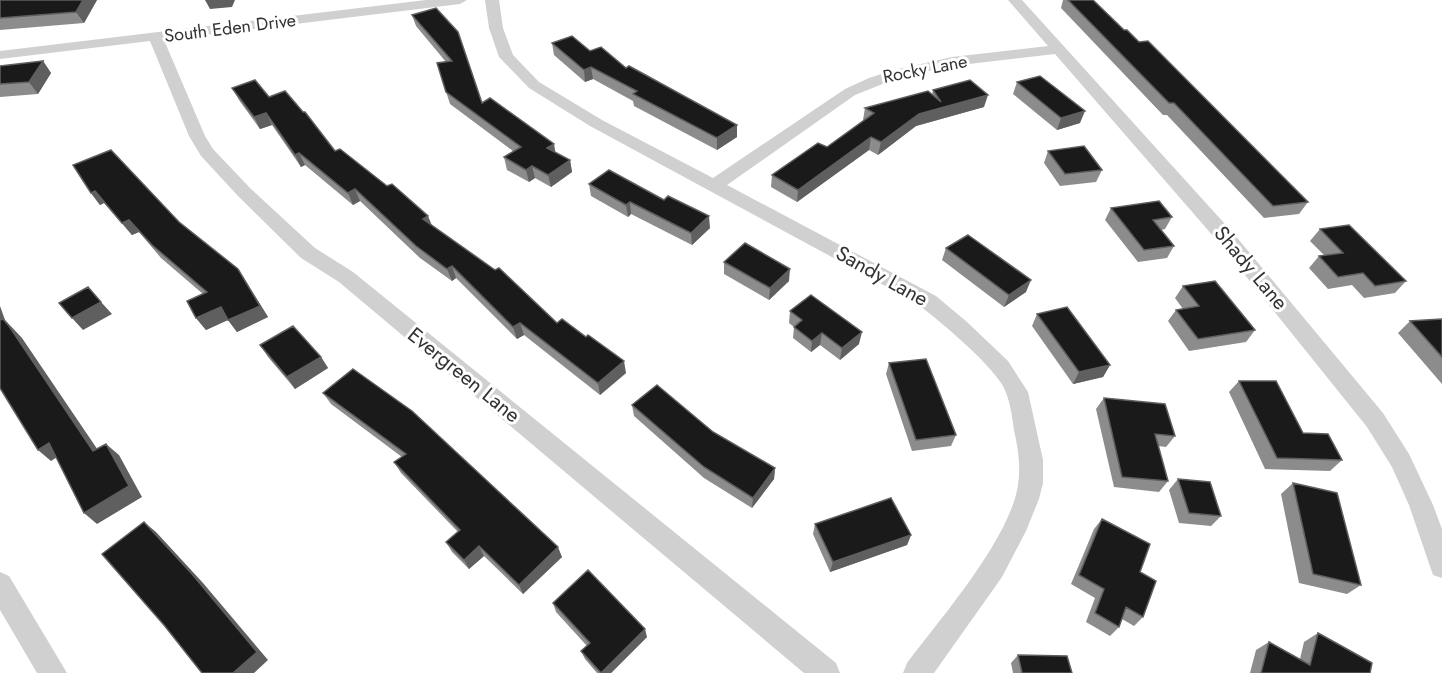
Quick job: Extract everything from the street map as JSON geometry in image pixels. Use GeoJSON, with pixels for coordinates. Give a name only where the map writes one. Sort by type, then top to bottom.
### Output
{"type":"FeatureCollection","features":[{"type":"Feature","properties":{"kind":"street","name":"South Eden Drive"},"geometry":{"type":"LineString","coordinates":[[0,55],[459,0]]}},
{"type":"Feature","properties":{"kind":"street","name":"Sandy Lane"},"geometry":{"type":"LineString","coordinates":[[492,0],[496,28],[503,50],[506,57],[525,78],[596,123],[715,185],[936,307],[960,326],[1010,379],[1019,398],[1031,457],[1032,478],[1027,499],[1009,538],[985,578],[917,673]]}},
{"type":"Feature","properties":{"kind":"street","name":"Shady Lane"},"geometry":{"type":"LineString","coordinates":[[1015,0],[1227,239],[1375,420],[1401,461],[1421,505],[1442,566]]}},
{"type":"Feature","properties":{"kind":"street","name":"Evergreen Lane"},"geometry":{"type":"LineString","coordinates":[[155,36],[196,136],[207,152],[243,192],[281,225],[308,253],[346,277],[826,673]]}},
{"type":"Feature","properties":{"kind":"street","name":"Rocky Lane"},"geometry":{"type":"LineString","coordinates":[[715,185],[850,92],[872,80],[925,66],[1058,49]]}},
{"type":"Feature","properties":{"kind":"street"},"geometry":{"type":"LineString","coordinates":[[0,585],[54,673]]}},
{"type":"Feature","properties":{"kind":"building"},"geometry":{"type":"Polygon","coordinates":[[[0,0],[83,0],[76,12],[0,18],[0,0]]]}},
{"type":"Feature","properties":{"kind":"building"},"geometry":{"type":"Polygon","coordinates":[[[1068,0],[1093,0],[1139,42],[1148,41],[1308,202],[1273,206],[1174,103],[1169,103],[1068,0]]]}},
{"type":"Feature","properties":{"kind":"building"},"geometry":{"type":"Polygon","coordinates":[[[436,8],[458,32],[482,103],[490,98],[554,144],[547,148],[570,160],[548,175],[532,166],[526,170],[504,157],[521,147],[446,92],[437,63],[452,61],[412,15],[436,8]]]}},
{"type":"Feature","properties":{"kind":"building"},"geometry":{"type":"Polygon","coordinates":[[[572,36],[590,51],[601,47],[626,68],[629,66],[737,125],[717,138],[633,94],[637,91],[591,67],[584,70],[552,43],[572,36]]]}},
{"type":"Feature","properties":{"kind":"building"},"geometry":{"type":"Polygon","coordinates":[[[43,61],[29,82],[0,84],[0,66],[43,61]]]}},
{"type":"Feature","properties":{"kind":"building"},"geometry":{"type":"Polygon","coordinates":[[[1040,76],[1085,111],[1061,118],[1017,82],[1040,76]]]}},
{"type":"Feature","properties":{"kind":"building"},"geometry":{"type":"Polygon","coordinates":[[[255,80],[269,97],[285,91],[305,112],[335,151],[340,149],[387,186],[392,184],[428,216],[423,219],[495,270],[499,268],[557,323],[562,319],[624,361],[598,383],[520,323],[513,327],[452,266],[447,269],[416,246],[355,189],[348,193],[299,153],[295,155],[266,113],[254,117],[232,88],[255,80]]]}},
{"type":"Feature","properties":{"kind":"building"},"geometry":{"type":"Polygon","coordinates":[[[970,80],[988,95],[919,114],[881,142],[871,137],[798,190],[772,175],[818,143],[827,147],[874,113],[865,108],[928,91],[941,102],[933,90],[970,80]]]}},
{"type":"Feature","properties":{"kind":"building"},"geometry":{"type":"Polygon","coordinates":[[[1084,146],[1102,170],[1065,174],[1048,151],[1084,146]]]}},
{"type":"Feature","properties":{"kind":"building"},"geometry":{"type":"Polygon","coordinates":[[[111,150],[179,222],[238,269],[260,306],[228,320],[221,307],[196,318],[187,301],[207,292],[152,245],[129,220],[122,223],[95,191],[91,193],[73,165],[111,150]]]}},
{"type":"Feature","properties":{"kind":"building"},"geometry":{"type":"Polygon","coordinates":[[[609,170],[664,200],[668,196],[709,216],[691,233],[630,202],[626,205],[589,184],[609,170]]]}},
{"type":"Feature","properties":{"kind":"building"},"geometry":{"type":"Polygon","coordinates":[[[1159,201],[1172,217],[1153,220],[1174,246],[1144,250],[1111,208],[1159,201]]]}},
{"type":"Feature","properties":{"kind":"building"},"geometry":{"type":"Polygon","coordinates":[[[1349,225],[1406,281],[1375,286],[1363,273],[1338,277],[1319,256],[1343,253],[1320,229],[1349,225]]]}},
{"type":"Feature","properties":{"kind":"building"},"geometry":{"type":"Polygon","coordinates":[[[968,235],[1031,280],[1009,295],[946,248],[968,235]]]}},
{"type":"Feature","properties":{"kind":"building"},"geometry":{"type":"Polygon","coordinates":[[[745,243],[790,269],[770,288],[724,262],[745,243]]]}},
{"type":"Feature","properties":{"kind":"building"},"geometry":{"type":"Polygon","coordinates":[[[1215,281],[1255,330],[1198,339],[1176,310],[1199,306],[1183,286],[1215,281]]]}},
{"type":"Feature","properties":{"kind":"building"},"geometry":{"type":"Polygon","coordinates":[[[88,287],[101,302],[72,318],[59,303],[88,287]]]}},
{"type":"Feature","properties":{"kind":"building"},"geometry":{"type":"Polygon","coordinates":[[[811,295],[862,332],[842,348],[822,333],[812,341],[794,327],[802,320],[790,311],[811,295]]]}},
{"type":"Feature","properties":{"kind":"building"},"geometry":{"type":"Polygon","coordinates":[[[1067,307],[1110,365],[1079,372],[1037,314],[1067,307]]]}},
{"type":"Feature","properties":{"kind":"building"},"geometry":{"type":"Polygon","coordinates":[[[3,319],[93,451],[106,444],[129,486],[84,513],[49,443],[38,450],[0,388],[0,320],[3,319]]]}},
{"type":"Feature","properties":{"kind":"building"},"geometry":{"type":"Polygon","coordinates":[[[1442,319],[1442,357],[1410,321],[1442,319]]]}},
{"type":"Feature","properties":{"kind":"building"},"geometry":{"type":"Polygon","coordinates":[[[293,326],[321,357],[287,377],[260,345],[293,326]]]}},
{"type":"Feature","properties":{"kind":"building"},"geometry":{"type":"Polygon","coordinates":[[[926,359],[956,435],[916,440],[889,363],[926,359]]]}},
{"type":"Feature","properties":{"kind":"building"},"geometry":{"type":"Polygon","coordinates":[[[353,369],[412,411],[558,547],[519,585],[479,546],[464,560],[446,542],[460,530],[394,462],[406,454],[323,393],[353,369]]]}},
{"type":"Feature","properties":{"kind":"building"},"geometry":{"type":"Polygon","coordinates":[[[1239,381],[1276,381],[1303,433],[1328,434],[1342,460],[1277,458],[1239,381]]]}},
{"type":"Feature","properties":{"kind":"building"},"geometry":{"type":"Polygon","coordinates":[[[657,385],[713,432],[775,468],[753,498],[704,467],[632,405],[657,385]]]}},
{"type":"Feature","properties":{"kind":"building"},"geometry":{"type":"Polygon","coordinates":[[[1104,398],[1165,404],[1175,436],[1155,434],[1168,481],[1122,477],[1104,398]]]}},
{"type":"Feature","properties":{"kind":"building"},"geometry":{"type":"Polygon","coordinates":[[[1178,479],[1210,482],[1221,516],[1189,513],[1178,479]]]}},
{"type":"Feature","properties":{"kind":"building"},"geometry":{"type":"Polygon","coordinates":[[[1293,483],[1337,493],[1361,585],[1313,574],[1293,483]]]}},
{"type":"Feature","properties":{"kind":"building"},"geometry":{"type":"Polygon","coordinates":[[[891,498],[911,535],[833,562],[815,524],[891,498]]]}},
{"type":"Feature","properties":{"kind":"building"},"geometry":{"type":"Polygon","coordinates":[[[1102,519],[1150,544],[1140,572],[1156,581],[1143,617],[1126,607],[1119,627],[1095,613],[1104,589],[1079,575],[1102,519]]]}},
{"type":"Feature","properties":{"kind":"building"},"geometry":{"type":"Polygon","coordinates":[[[144,522],[192,574],[257,652],[233,673],[202,673],[102,554],[144,522]]]}},
{"type":"Feature","properties":{"kind":"building"},"geometry":{"type":"Polygon","coordinates":[[[588,570],[645,629],[601,673],[581,651],[590,643],[553,603],[588,570]]]}},
{"type":"Feature","properties":{"kind":"building"},"geometry":{"type":"Polygon","coordinates":[[[1318,633],[1372,663],[1370,673],[1261,673],[1269,642],[1310,665],[1318,633]]]}},
{"type":"Feature","properties":{"kind":"building"},"geometry":{"type":"Polygon","coordinates":[[[1018,655],[1067,656],[1072,673],[1022,673],[1018,655]]]}}]}
